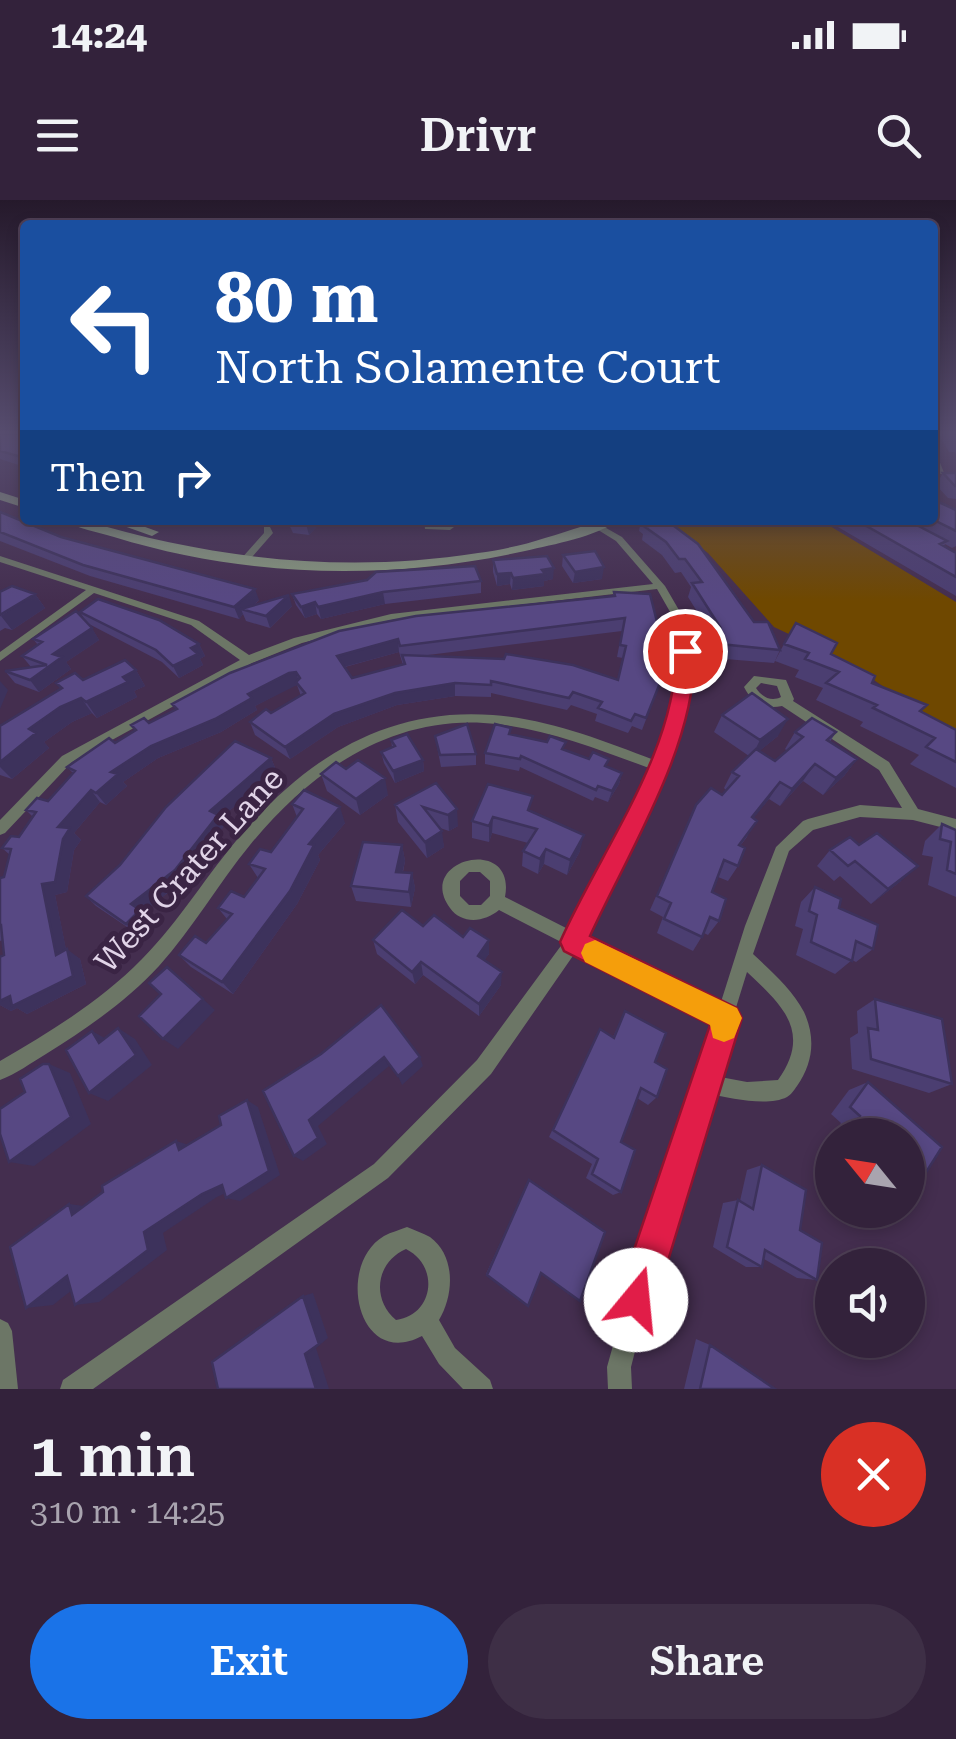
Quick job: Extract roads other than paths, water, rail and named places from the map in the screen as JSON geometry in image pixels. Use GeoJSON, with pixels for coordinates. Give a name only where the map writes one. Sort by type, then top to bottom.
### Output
{"type":"FeatureCollection","features":[{"type":"Feature","properties":{"kind":"street"},"geometry":{"type":"LineString","coordinates":[[86,525],[153,546],[339,567],[405,564],[514,549],[579,525]]}},
{"type":"Feature","properties":{"kind":"street"},"geometry":{"type":"LineString","coordinates":[[130,525],[247,556]]}},
{"type":"Feature","properties":{"kind":"street"},"geometry":{"type":"LineString","coordinates":[[247,556],[269,533],[271,525]]}},
{"type":"Feature","properties":{"kind":"street"},"geometry":{"type":"LineString","coordinates":[[428,525],[438,530],[450,525]]}},
{"type":"Feature","properties":{"kind":"street"},"geometry":{"type":"LineString","coordinates":[[72,1389],[381,1171],[484,1066],[573,942],[675,730],[686,682],[678,617],[660,586],[620,546],[590,525]]}},
{"type":"Feature","properties":{"kind":"street"},"geometry":{"type":"LineString","coordinates":[[0,560],[195,624],[248,660]]}},
{"type":"Feature","properties":{"kind":"street"},"geometry":{"type":"LineString","coordinates":[[2,823],[68,759],[248,660],[298,640],[391,617],[660,586]]}},
{"type":"Feature","properties":{"kind":"street"},"geometry":{"type":"LineString","coordinates":[[0,657],[90,592]]}},
{"type":"Feature","properties":{"kind":"street"},"geometry":{"type":"LineString","coordinates":[[785,702],[884,766],[913,814]]}},
{"type":"Feature","properties":{"kind":"street","name":"West Crater Lane"},"geometry":{"type":"LineString","coordinates":[[0,1071],[72,1030],[134,979],[261,822],[318,768],[374,737],[448,715],[502,718],[569,731],[657,766]]}},
{"type":"Feature","properties":{"kind":"street"},"geometry":{"type":"LineString","coordinates":[[620,1389],[619,1366],[634,1309],[770,874],[783,847],[808,825],[860,811],[913,814],[956,825]]}},
{"type":"Feature","properties":{"kind":"street"},"geometry":{"type":"LineString","coordinates":[[497,901],[727,1018]]}},
{"type":"Feature","properties":{"kind":"street"},"geometry":{"type":"LineString","coordinates":[[706,1084],[747,1092],[783,1088],[799,1071],[804,1031],[794,1010],[745,958]]}},
{"type":"Feature","properties":{"kind":"street"},"geometry":{"type":"LineString","coordinates":[[426,1320],[448,1356],[481,1389]]}},
{"type":"Feature","properties":{"kind":"street"},"geometry":{"type":"LineString","coordinates":[[0,1331],[6,1389]]}}]}
